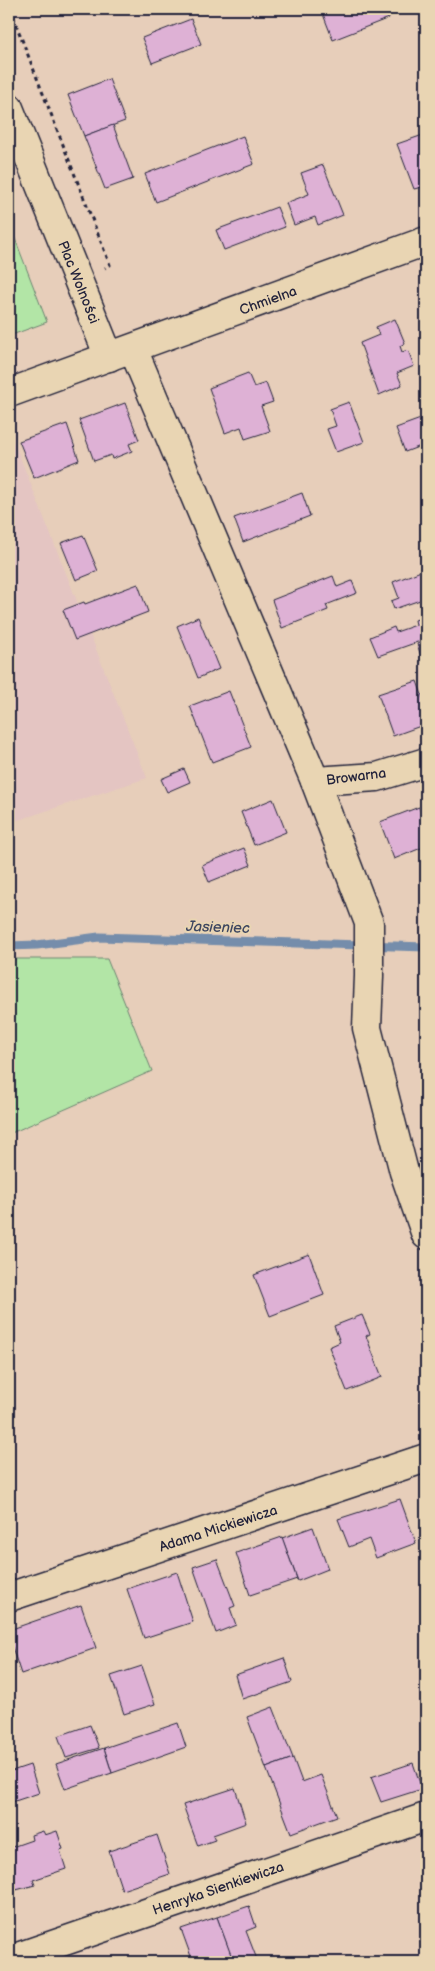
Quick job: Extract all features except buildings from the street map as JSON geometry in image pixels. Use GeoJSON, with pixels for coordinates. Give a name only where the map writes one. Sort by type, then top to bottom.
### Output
{"type":"FeatureCollection","features":[{"type":"Feature","properties":{"kind":"street","name":"Plac Wolności"},"geometry":{"type":"LineString","coordinates":[[9,108],[80,285],[121,353],[315,781],[368,923],[369,976],[367,1028],[404,1172],[426,1235]]}},
{"type":"Feature","properties":{"kind":"street","name":"Chmielna"},"geometry":{"type":"LineString","coordinates":[[121,353],[426,241]]}},
{"type":"Feature","properties":{"kind":"street"},"geometry":{"type":"LineString","coordinates":[[9,393],[121,353]]}},
{"type":"Feature","properties":{"kind":"street","name":"Browarna"},"geometry":{"type":"LineString","coordinates":[[315,781],[377,776],[426,762]]}},
{"type":"Feature","properties":{"kind":"street","name":"Adama Mickiewicza"},"geometry":{"type":"LineString","coordinates":[[9,1597],[426,1458]]}},
{"type":"Feature","properties":{"kind":"street","name":"Henryka Sienkiewicza"},"geometry":{"type":"LineString","coordinates":[[9,1960],[426,1817]]}},
{"type":"Feature","properties":{"kind":"path"},"geometry":{"type":"LineString","coordinates":[[10,9],[110,265],[80,285]]}},
{"type":"Feature","properties":{"kind":"shaded area"},"geometry":{"type":"Polygon","coordinates":[[[14,442],[147,778],[9,823],[9,444],[14,442]]]}},
{"type":"Feature","properties":{"kind":"green space"},"geometry":{"type":"Polygon","coordinates":[[[9,223],[47,322],[9,336],[9,223]]]}},
{"type":"Feature","properties":{"kind":"green space"},"geometry":{"type":"Polygon","coordinates":[[[9,959],[107,959],[152,1071],[9,1134],[9,959]]]}},
{"type":"Feature","properties":{"kind":"waterway","name":"Jasieniec"},"geometry":{"type":"LineString","coordinates":[[9,946],[37,945],[99,937],[426,947]]}}]}
